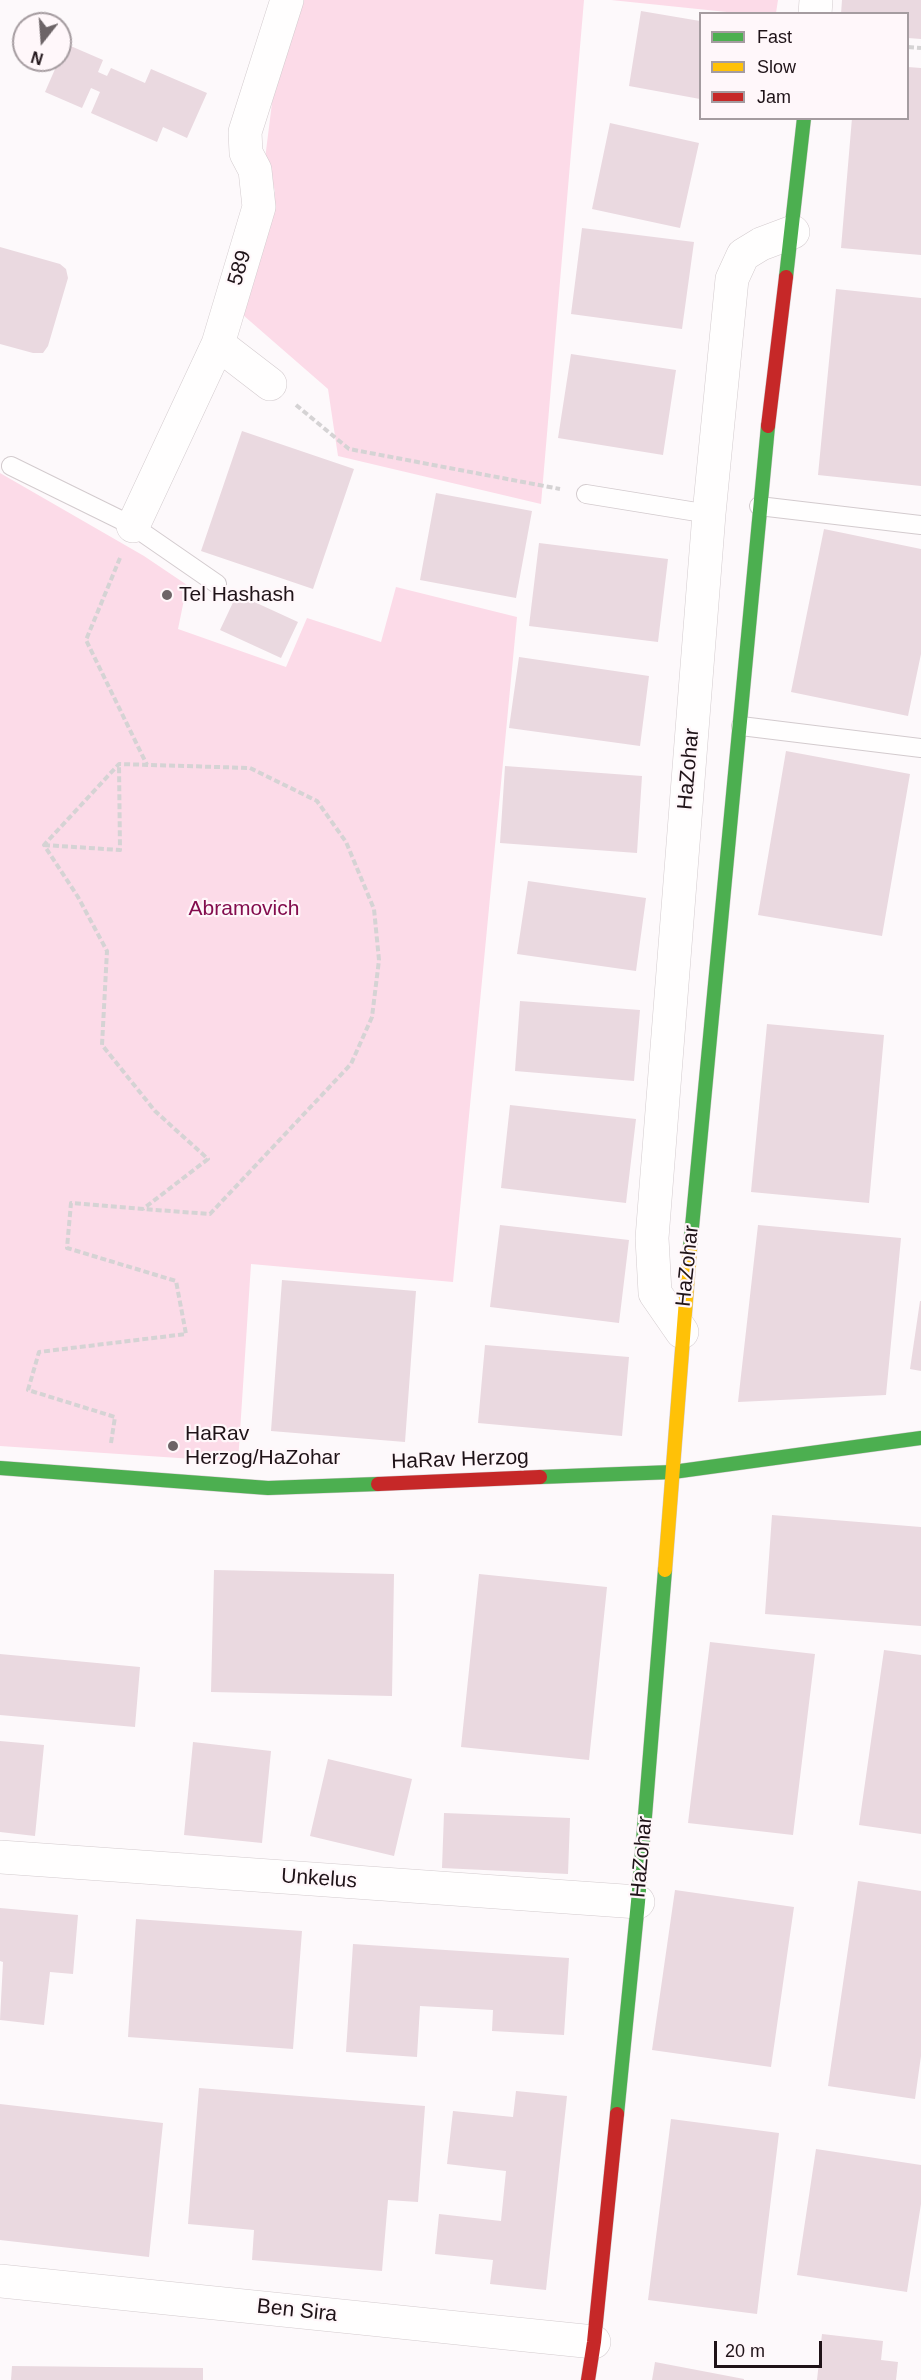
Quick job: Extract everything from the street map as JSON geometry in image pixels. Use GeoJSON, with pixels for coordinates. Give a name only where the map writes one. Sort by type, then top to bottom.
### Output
{"type":"FeatureCollection","features":[{"type":"Feature","properties":{"kind":"street","name":"589"},"geometry":{"type":"LineString","coordinates":[[133,525],[218,344],[259,207],[255,170],[246,153],[245,132],[288,0]]}},
{"type":"Feature","properties":{"kind":"street","name":"HaZohar"},"geometry":{"type":"LineString","coordinates":[[588,2380],[594,2342],[638,1902],[673,1472],[682,1332],[741,726],[759,506],[793,232],[804,120]]}},
{"type":"Feature","properties":{"kind":"street","name":"HaZohar"},"geometry":{"type":"LineString","coordinates":[[682,1332],[655,1293],[652,1238],[709,514],[732,279],[743,255],[761,244],[793,232]]}},
{"type":"Feature","properties":{"kind":"street"},"geometry":{"type":"LineString","coordinates":[[218,344],[270,384]]}},
{"type":"Feature","properties":{"kind":"street","name":"HaRav Herzog"},"geometry":{"type":"LineString","coordinates":[[0,1468],[268,1488],[673,1472],[921,1438]]}},
{"type":"Feature","properties":{"kind":"street","name":"Unkelus"},"geometry":{"type":"LineString","coordinates":[[0,1857],[638,1902]]}},
{"type":"Feature","properties":{"kind":"street","name":"Ben Sira"},"geometry":{"type":"LineString","coordinates":[[0,2281],[594,2342]]}},
{"type":"Feature","properties":{"kind":"lane"},"geometry":{"type":"LineString","coordinates":[[11,466],[133,525],[217,584]]}},
{"type":"Feature","properties":{"kind":"lane"},"geometry":{"type":"LineString","coordinates":[[586,494],[709,514]]}},
{"type":"Feature","properties":{"kind":"lane"},"geometry":{"type":"LineString","coordinates":[[759,506],[921,525]]}},
{"type":"Feature","properties":{"kind":"lane"},"geometry":{"type":"LineString","coordinates":[[741,726],[921,748]]}},
{"type":"Feature","properties":{"kind":"path"},"geometry":{"type":"LineString","coordinates":[[270,384],[349,449],[586,494]]}},
{"type":"Feature","properties":{"kind":"path"},"geometry":{"type":"LineString","coordinates":[[133,525],[86,640],[147,765]]}},
{"type":"Feature","properties":{"kind":"path"},"geometry":{"type":"LineString","coordinates":[[44,845],[120,850],[119,764]]}},
{"type":"Feature","properties":{"kind":"path"},"geometry":{"type":"LineString","coordinates":[[44,845],[119,764],[250,768],[317,801],[346,842],[374,909],[380,960],[372,1017],[351,1064],[210,1214],[71,1203],[67,1248],[176,1281],[186,1334],[39,1352],[28,1390],[115,1417],[106,1476]]}},
{"type":"Feature","properties":{"kind":"path"},"geometry":{"type":"LineString","coordinates":[[44,845],[78,897],[107,951],[102,1045],[155,1111],[208,1159],[143,1209]]}},
{"type":"Feature","properties":{"kind":"green space"},"geometry":{"type":"Polygon","coordinates":[[[303,0],[584,0],[541,504],[338,456],[328,389],[243,315],[259,262],[275,191],[265,159],[273,95],[284,41],[303,0]]]}},
{"type":"Feature","properties":{"kind":"green space"},"geometry":{"type":"Polygon","coordinates":[[[611,0],[778,0],[776,12],[727,12],[611,0]]]}},
{"type":"Feature","properties":{"kind":"green space","name":"Abramovich"},"geometry":{"type":"Polygon","coordinates":[[[0,473],[144,556],[187,585],[178,629],[286,667],[307,618],[381,642],[396,587],[517,617],[453,1282],[251,1264],[238,1462],[0,1446],[0,473]]]}},
{"type":"Feature","properties":{"kind":"building"},"geometry":{"type":"Polygon","coordinates":[[[842,0],[921,0],[921,39],[909,38],[909,12],[841,12],[842,0]]]}},
{"type":"Feature","properties":{"kind":"building"},"geometry":{"type":"Polygon","coordinates":[[[641,11],[699,21],[699,99],[629,86],[641,11]]]}},
{"type":"Feature","properties":{"kind":"building"},"geometry":{"type":"Polygon","coordinates":[[[72,47],[103,60],[98,72],[107,76],[111,68],[145,83],[151,69],[207,93],[187,138],[163,127],[157,142],[91,113],[100,92],[91,88],[82,108],[45,92],[54,72],[72,72],[72,47]]]}},
{"type":"Feature","properties":{"kind":"building"},"geometry":{"type":"Polygon","coordinates":[[[909,67],[921,68],[921,255],[841,248],[852,120],[909,120],[909,67]]]}},
{"type":"Feature","properties":{"kind":"building"},"geometry":{"type":"Polygon","coordinates":[[[610,123],[699,143],[680,228],[592,209],[610,123]]]}},
{"type":"Feature","properties":{"kind":"building"},"geometry":{"type":"Polygon","coordinates":[[[582,228],[694,242],[682,329],[571,314],[582,228]]]}},
{"type":"Feature","properties":{"kind":"building"},"geometry":{"type":"Polygon","coordinates":[[[0,247],[60,264],[66,269],[68,278],[48,346],[43,353],[33,353],[0,344],[0,247]]]}},
{"type":"Feature","properties":{"kind":"building"},"geometry":{"type":"Polygon","coordinates":[[[836,289],[921,298],[921,486],[818,475],[836,289]]]}},
{"type":"Feature","properties":{"kind":"building"},"geometry":{"type":"Polygon","coordinates":[[[571,354],[676,370],[663,455],[558,438],[571,354]]]}},
{"type":"Feature","properties":{"kind":"building"},"geometry":{"type":"Polygon","coordinates":[[[242,431],[354,469],[313,589],[201,551],[242,431]]]}},
{"type":"Feature","properties":{"kind":"building"},"geometry":{"type":"Polygon","coordinates":[[[436,493],[532,511],[516,598],[420,580],[436,493]]]}},
{"type":"Feature","properties":{"kind":"building"},"geometry":{"type":"Polygon","coordinates":[[[824,529],[921,549],[921,654],[908,716],[791,692],[824,529]]]}},
{"type":"Feature","properties":{"kind":"building"},"geometry":{"type":"Polygon","coordinates":[[[539,543],[668,559],[658,642],[529,626],[539,543]]]}},
{"type":"Feature","properties":{"kind":"building"},"geometry":{"type":"Polygon","coordinates":[[[237,594],[298,622],[281,658],[220,630],[237,594]]]}},
{"type":"Feature","properties":{"kind":"building"},"geometry":{"type":"Polygon","coordinates":[[[519,657],[649,676],[640,746],[509,728],[519,657]]]}},
{"type":"Feature","properties":{"kind":"building"},"geometry":{"type":"Polygon","coordinates":[[[786,751],[910,774],[882,936],[758,915],[786,751]]]}},
{"type":"Feature","properties":{"kind":"building"},"geometry":{"type":"Polygon","coordinates":[[[505,766],[642,776],[637,853],[500,843],[505,766]]]}},
{"type":"Feature","properties":{"kind":"building"},"geometry":{"type":"Polygon","coordinates":[[[528,881],[646,898],[636,971],[517,954],[528,881]]]}},
{"type":"Feature","properties":{"kind":"building"},"geometry":{"type":"Polygon","coordinates":[[[520,1001],[640,1010],[634,1081],[515,1071],[520,1001]]]}},
{"type":"Feature","properties":{"kind":"building"},"geometry":{"type":"Polygon","coordinates":[[[767,1024],[884,1035],[869,1203],[751,1192],[767,1024]]]}},
{"type":"Feature","properties":{"kind":"building"},"geometry":{"type":"Polygon","coordinates":[[[510,1105],[636,1119],[626,1203],[501,1188],[510,1105]]]}},
{"type":"Feature","properties":{"kind":"building"},"geometry":{"type":"Polygon","coordinates":[[[500,1225],[629,1240],[619,1323],[490,1307],[500,1225]]]}},
{"type":"Feature","properties":{"kind":"building"},"geometry":{"type":"Polygon","coordinates":[[[758,1225],[901,1238],[886,1395],[738,1402],[758,1225]]]}},
{"type":"Feature","properties":{"kind":"building"},"geometry":{"type":"Polygon","coordinates":[[[282,1280],[416,1291],[405,1442],[271,1431],[282,1280]]]}},
{"type":"Feature","properties":{"kind":"building"},"geometry":{"type":"Polygon","coordinates":[[[921,1301],[921,1371],[910,1369],[921,1301]]]}},
{"type":"Feature","properties":{"kind":"building"},"geometry":{"type":"Polygon","coordinates":[[[485,1345],[629,1357],[622,1436],[478,1423],[485,1345]]]}},
{"type":"Feature","properties":{"kind":"building"},"geometry":{"type":"Polygon","coordinates":[[[772,1515],[921,1527],[921,1626],[765,1614],[772,1515]]]}},
{"type":"Feature","properties":{"kind":"building"},"geometry":{"type":"Polygon","coordinates":[[[214,1570],[394,1574],[392,1696],[211,1692],[214,1570]]]}},
{"type":"Feature","properties":{"kind":"building"},"geometry":{"type":"Polygon","coordinates":[[[479,1574],[607,1587],[589,1760],[461,1747],[479,1574]]]}},
{"type":"Feature","properties":{"kind":"building"},"geometry":{"type":"Polygon","coordinates":[[[710,1642],[815,1654],[793,1835],[688,1823],[710,1642]]]}},
{"type":"Feature","properties":{"kind":"building"},"geometry":{"type":"Polygon","coordinates":[[[884,1650],[921,1655],[921,1834],[859,1825],[884,1650]]]}},
{"type":"Feature","properties":{"kind":"building"},"geometry":{"type":"Polygon","coordinates":[[[0,1654],[140,1667],[135,1727],[0,1715],[0,1654]]]}},
{"type":"Feature","properties":{"kind":"building"},"geometry":{"type":"Polygon","coordinates":[[[0,1741],[44,1745],[35,1836],[0,1832],[0,1741]]]}},
{"type":"Feature","properties":{"kind":"building"},"geometry":{"type":"Polygon","coordinates":[[[193,1742],[271,1751],[262,1843],[184,1835],[193,1742]]]}},
{"type":"Feature","properties":{"kind":"building"},"geometry":{"type":"Polygon","coordinates":[[[328,1759],[412,1779],[394,1856],[310,1836],[328,1759]]]}},
{"type":"Feature","properties":{"kind":"building"},"geometry":{"type":"Polygon","coordinates":[[[444,1813],[570,1818],[568,1874],[442,1868],[444,1813]]]}},
{"type":"Feature","properties":{"kind":"building"},"geometry":{"type":"Polygon","coordinates":[[[858,1881],[921,1891],[921,2056],[915,2099],[828,2086],[858,1881]]]}},
{"type":"Feature","properties":{"kind":"building"},"geometry":{"type":"Polygon","coordinates":[[[675,1890],[794,1907],[771,2067],[652,2050],[675,1890]]]}},
{"type":"Feature","properties":{"kind":"building"},"geometry":{"type":"Polygon","coordinates":[[[0,1908],[78,1915],[73,1974],[50,1972],[44,2025],[0,2020],[3,1962],[0,1961],[0,1908]]]}},
{"type":"Feature","properties":{"kind":"building"},"geometry":{"type":"Polygon","coordinates":[[[136,1919],[302,1931],[293,2049],[128,2037],[136,1919]]]}},
{"type":"Feature","properties":{"kind":"building"},"geometry":{"type":"Polygon","coordinates":[[[353,1944],[569,1958],[564,2035],[492,2031],[493,2010],[420,2006],[417,2057],[346,2052],[353,1944]]]}},
{"type":"Feature","properties":{"kind":"building"},"geometry":{"type":"Polygon","coordinates":[[[199,2088],[425,2106],[418,2202],[388,2200],[382,2271],[252,2260],[254,2230],[188,2224],[199,2088]]]}},
{"type":"Feature","properties":{"kind":"building"},"geometry":{"type":"Polygon","coordinates":[[[516,2091],[567,2096],[546,2290],[490,2284],[493,2260],[435,2254],[439,2214],[501,2221],[506,2171],[447,2164],[453,2111],[513,2117],[516,2091]]]}},
{"type":"Feature","properties":{"kind":"building"},"geometry":{"type":"Polygon","coordinates":[[[0,2104],[163,2123],[149,2257],[0,2240],[0,2104]]]}},
{"type":"Feature","properties":{"kind":"building"},"geometry":{"type":"Polygon","coordinates":[[[671,2119],[779,2133],[757,2314],[648,2300],[671,2119]]]}},
{"type":"Feature","properties":{"kind":"building"},"geometry":{"type":"Polygon","coordinates":[[[816,2149],[921,2165],[921,2204],[907,2292],[797,2275],[816,2149]]]}},
{"type":"Feature","properties":{"kind":"building"},"geometry":{"type":"Polygon","coordinates":[[[822,2334],[883,2341],[881,2360],[898,2362],[896,2380],[817,2380],[822,2334]]]}},
{"type":"Feature","properties":{"kind":"building"},"geometry":{"type":"Polygon","coordinates":[[[655,2362],[744,2379],[744,2380],[652,2380],[655,2362]]]}},
{"type":"Feature","properties":{"kind":"building"},"geometry":{"type":"Polygon","coordinates":[[[12,2366],[203,2368],[203,2380],[11,2380],[12,2366]]]}},
{"type":"Feature","properties":{"kind":"traffic: fast"},"geometry":{"type":"LineString","coordinates":[[786,277],[804,120]]}},
{"type":"Feature","properties":{"kind":"traffic: fast"},"geometry":{"type":"LineString","coordinates":[[690,1248],[768,426]]}},
{"type":"Feature","properties":{"kind":"traffic: fast"},"geometry":{"type":"LineString","coordinates":[[540,1477],[673,1472],[921,1438]]}},
{"type":"Feature","properties":{"kind":"traffic: fast"},"geometry":{"type":"LineString","coordinates":[[0,1468],[268,1488],[378,1484]]}},
{"type":"Feature","properties":{"kind":"traffic: fast"},"geometry":{"type":"LineString","coordinates":[[617,2114],[638,1902],[665,1570]]}},
{"type":"Feature","properties":{"kind":"traffic: slow"},"geometry":{"type":"LineString","coordinates":[[665,1570],[690,1248]]}},
{"type":"Feature","properties":{"kind":"traffic: jam"},"geometry":{"type":"LineString","coordinates":[[768,426],[786,277]]}},
{"type":"Feature","properties":{"kind":"traffic: jam"},"geometry":{"type":"LineString","coordinates":[[378,1484],[540,1477]]}},
{"type":"Feature","properties":{"kind":"traffic: jam"},"geometry":{"type":"LineString","coordinates":[[588,2380],[594,2342],[617,2114]]}},
{"type":"Feature","properties":{"kind":"place","name":"Tel Hashash"},"geometry":{"type":"Point","coordinates":[167,595]}},
{"type":"Feature","properties":{"kind":"place","name":"HaRav Herzog/HaZohar"},"geometry":{"type":"Point","coordinates":[173,1446]}}]}
